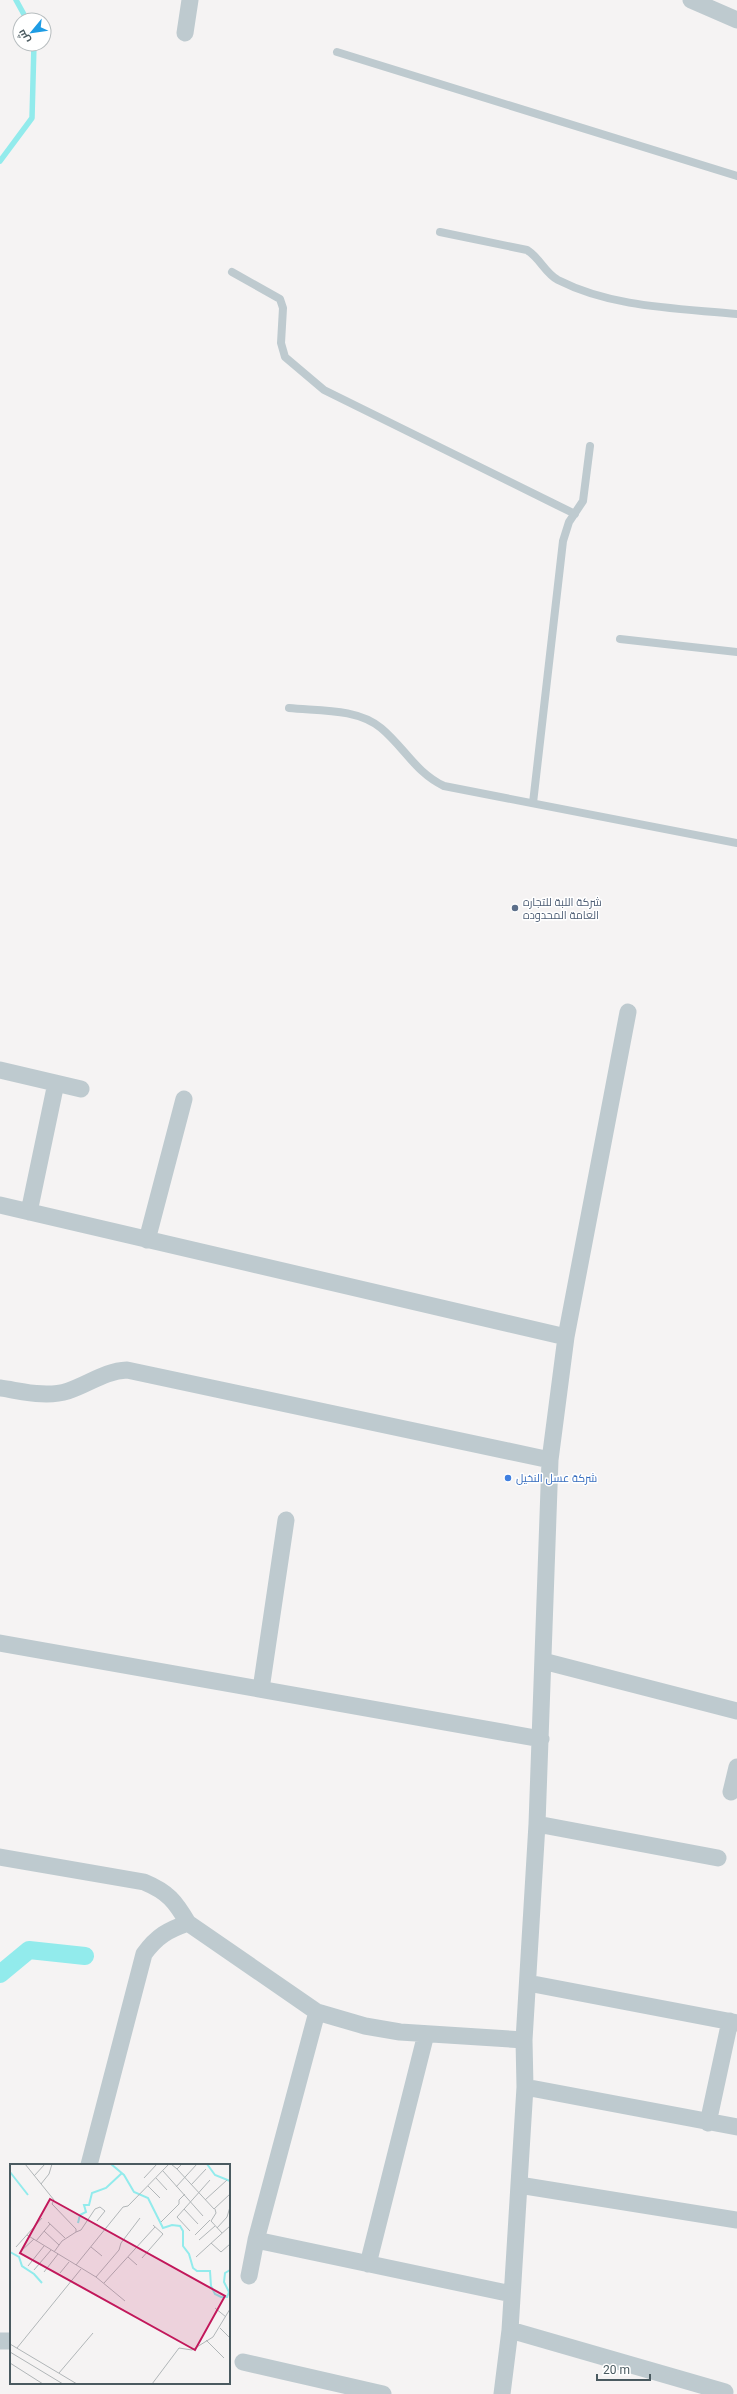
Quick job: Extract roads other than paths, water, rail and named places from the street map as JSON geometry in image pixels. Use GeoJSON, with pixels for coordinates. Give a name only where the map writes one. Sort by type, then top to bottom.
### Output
{"type":"FeatureCollection","features":[{"type":"Feature","properties":{"kind":"street"},"geometry":{"type":"LineString","coordinates":[[185,33],[190,0]]}},
{"type":"Feature","properties":{"kind":"street"},"geometry":{"type":"LineString","coordinates":[[692,0],[737,20]]}},
{"type":"Feature","properties":{"kind":"street"},"geometry":{"type":"LineString","coordinates":[[502,2394],[510,2330],[525,2087],[524,2040],[541,1739],[550,1460],[566,1337],[628,1012]]}},
{"type":"Feature","properties":{"kind":"street"},"geometry":{"type":"LineString","coordinates":[[0,1070],[81,1089]]}},
{"type":"Feature","properties":{"kind":"street"},"geometry":{"type":"LineString","coordinates":[[29,1212],[56,1083]]}},
{"type":"Feature","properties":{"kind":"street"},"geometry":{"type":"LineString","coordinates":[[148,1240],[184,1099]]}},
{"type":"Feature","properties":{"kind":"street"},"geometry":{"type":"LineString","coordinates":[[0,1205],[566,1337]]}},
{"type":"Feature","properties":{"kind":"street"},"geometry":{"type":"LineString","coordinates":[[0,1388],[45,1395],[58,1394],[108,1373],[127,1370],[550,1460]]}},
{"type":"Feature","properties":{"kind":"street"},"geometry":{"type":"LineString","coordinates":[[261,1689],[286,1520]]}},
{"type":"Feature","properties":{"kind":"street"},"geometry":{"type":"LineString","coordinates":[[0,1643],[541,1739]]}},
{"type":"Feature","properties":{"kind":"street"},"geometry":{"type":"LineString","coordinates":[[543,1661],[737,1711]]}},
{"type":"Feature","properties":{"kind":"street"},"geometry":{"type":"LineString","coordinates":[[730,1792],[737,1767]]}},
{"type":"Feature","properties":{"kind":"street"},"geometry":{"type":"LineString","coordinates":[[537,1824],[718,1858]]}},
{"type":"Feature","properties":{"kind":"street"},"geometry":{"type":"LineString","coordinates":[[0,1857],[144,1882],[163,1890],[177,1903],[188,1923],[317,2012],[365,2026],[400,2032],[524,2040]]}},
{"type":"Feature","properties":{"kind":"street"},"geometry":{"type":"LineString","coordinates":[[89,2164],[144,1954],[154,1941],[166,1931],[188,1923]]}},
{"type":"Feature","properties":{"kind":"street"},"geometry":{"type":"LineString","coordinates":[[528,1983],[733,2022],[708,2123]]}},
{"type":"Feature","properties":{"kind":"street"},"geometry":{"type":"LineString","coordinates":[[249,2276],[256,2240],[317,2012]]}},
{"type":"Feature","properties":{"kind":"street"},"geometry":{"type":"LineString","coordinates":[[368,2264],[426,2034]]}},
{"type":"Feature","properties":{"kind":"street"},"geometry":{"type":"LineString","coordinates":[[525,2087],[737,2128]]}},
{"type":"Feature","properties":{"kind":"street"},"geometry":{"type":"LineString","coordinates":[[519,2185],[737,2220]]}},
{"type":"Feature","properties":{"kind":"street"},"geometry":{"type":"LineString","coordinates":[[256,2240],[512,2294]]}},
{"type":"Feature","properties":{"kind":"street"},"geometry":{"type":"LineString","coordinates":[[510,2330],[725,2392]]}},
{"type":"Feature","properties":{"kind":"street"},"geometry":{"type":"LineString","coordinates":[[243,2362],[383,2394]]}},
{"type":"Feature","properties":{"kind":"lane"},"geometry":{"type":"LineString","coordinates":[[337,52],[737,176]]}},
{"type":"Feature","properties":{"kind":"lane"},"geometry":{"type":"LineString","coordinates":[[440,232],[527,250],[537,258],[552,277],[601,298],[632,303],[737,314]]}},
{"type":"Feature","properties":{"kind":"lane"},"geometry":{"type":"LineString","coordinates":[[232,272],[280,299],[283,308],[281,343],[285,357],[324,390],[575,514]]}},
{"type":"Feature","properties":{"kind":"lane"},"geometry":{"type":"LineString","coordinates":[[533,803],[563,541],[565,531],[583,501],[590,446]]}},
{"type":"Feature","properties":{"kind":"lane"},"geometry":{"type":"LineString","coordinates":[[620,639],[737,652]]}},
{"type":"Feature","properties":{"kind":"lane"},"geometry":{"type":"LineString","coordinates":[[289,708],[348,714],[368,720],[390,737],[418,769],[434,781],[454,788],[737,842]]}},
{"type":"Feature","properties":{"kind":"waterway"},"geometry":{"type":"LineString","coordinates":[[16,0],[23,12]]}},
{"type":"Feature","properties":{"kind":"waterway"},"geometry":{"type":"LineString","coordinates":[[0,161],[32,118],[34,52]]}},
{"type":"Feature","properties":{"kind":"waterway"},"geometry":{"type":"LineString","coordinates":[[0,1974],[29,1950],[85,1956]]}},
{"type":"Feature","properties":{"kind":"place","name":"شركة اللبة للتجاره العامة المحدوده"},"geometry":{"type":"Point","coordinates":[515,908]}},
{"type":"Feature","properties":{"kind":"place","name":"شركة عسل النخيل"},"geometry":{"type":"Point","coordinates":[508,1478]}}]}
